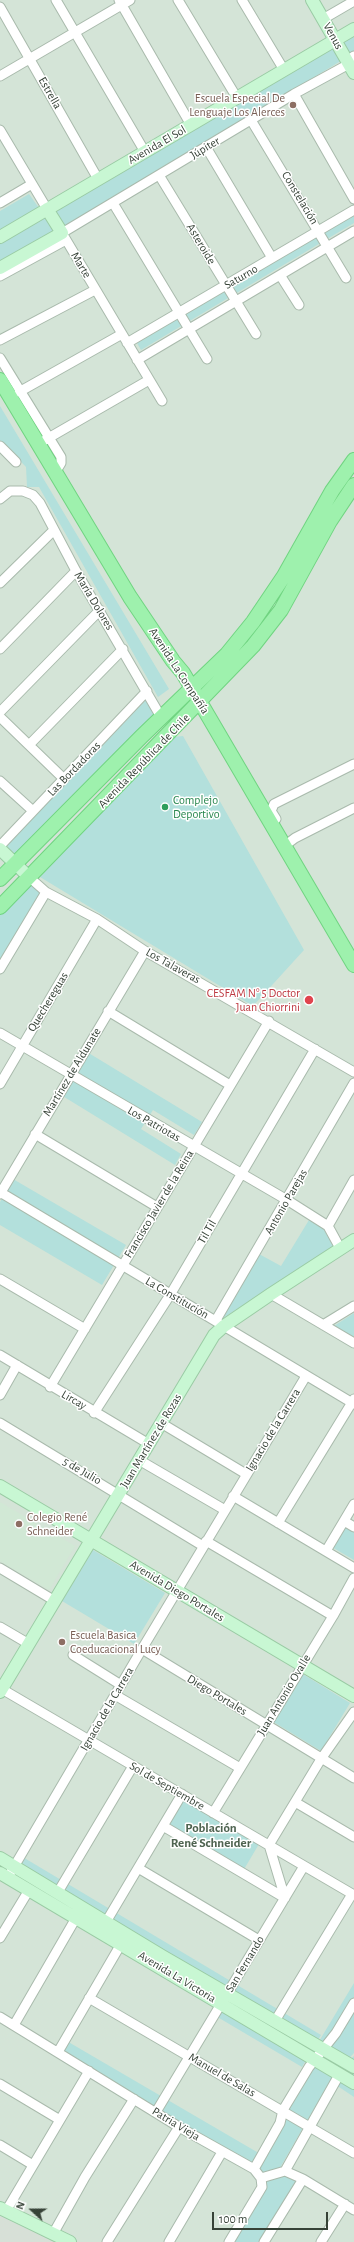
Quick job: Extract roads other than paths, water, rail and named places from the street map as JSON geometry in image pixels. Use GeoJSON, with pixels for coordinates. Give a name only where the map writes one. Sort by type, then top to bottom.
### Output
{"type":"FeatureCollection","features":[{"type":"Feature","properties":{"kind":"main road","name":"Avenida La Compañía"},"geometry":{"type":"LineString","coordinates":[[0,380],[43,441],[55,473],[130,597],[200,702],[287,845],[354,964]]}},
{"type":"Feature","properties":{"kind":"main road","name":"Avenida República de Chile"},"geometry":{"type":"LineString","coordinates":[[0,879],[161,717],[227,654],[260,612],[284,576],[332,491],[354,460]]}},
{"type":"Feature","properties":{"kind":"main road","name":"Avenida República de Chile"},"geometry":{"type":"LineString","coordinates":[[0,907],[241,661],[281,610],[330,521],[354,485]]}},
{"type":"Feature","properties":{"kind":"street"},"geometry":{"type":"LineString","coordinates":[[56,0],[145,152]]}},
{"type":"Feature","properties":{"kind":"street"},"geometry":{"type":"LineString","coordinates":[[178,0],[237,98]]}},
{"type":"Feature","properties":{"kind":"street"},"geometry":{"type":"LineString","coordinates":[[242,0],[284,70]]}},
{"type":"Feature","properties":{"kind":"street","name":"Venus"},"geometry":{"type":"LineString","coordinates":[[312,0],[335,40],[351,63]]}},
{"type":"Feature","properties":{"kind":"street"},"geometry":{"type":"LineString","coordinates":[[323,19],[354,1]]}},
{"type":"Feature","properties":{"kind":"street"},"geometry":{"type":"LineString","coordinates":[[0,76],[124,2],[191,125]]}},
{"type":"Feature","properties":{"kind":"street","name":"Estrella"},"geometry":{"type":"LineString","coordinates":[[0,7],[98,179]]}},
{"type":"Feature","properties":{"kind":"street","name":"Avenida El Sol"},"geometry":{"type":"LineString","coordinates":[[0,237],[354,29]]}},
{"type":"Feature","properties":{"kind":"street","name":"Júpiter"},"geometry":{"type":"LineString","coordinates":[[0,276],[64,237],[113,203],[159,175],[294,94],[351,63]]}},
{"type":"Feature","properties":{"kind":"street"},"geometry":{"type":"LineString","coordinates":[[294,94],[354,199]]}},
{"type":"Feature","properties":{"kind":"street","name":"Constelación"},"geometry":{"type":"LineString","coordinates":[[251,120],[346,278]]}},
{"type":"Feature","properties":{"kind":"street","name":"Marte"},"geometry":{"type":"LineString","coordinates":[[0,130],[2,140],[32,184],[162,401]]}},
{"type":"Feature","properties":{"kind":"street"},"geometry":{"type":"LineString","coordinates":[[206,147],[272,258]]}},
{"type":"Feature","properties":{"kind":"street","name":"Asteroide"},"geometry":{"type":"LineString","coordinates":[[159,175],[256,334]]}},
{"type":"Feature","properties":{"kind":"street"},"geometry":{"type":"LineString","coordinates":[[0,203],[32,184]]}},
{"type":"Feature","properties":{"kind":"street"},"geometry":{"type":"LineString","coordinates":[[113,203],[207,359]]}},
{"type":"Feature","properties":{"kind":"street","name":"Saturno"},"geometry":{"type":"LineString","coordinates":[[127,343],[354,210]]}},
{"type":"Feature","properties":{"kind":"street","name":"Saturno"},"geometry":{"type":"LineString","coordinates":[[137,360],[190,330],[354,231]]}},
{"type":"Feature","properties":{"kind":"street"},"geometry":{"type":"LineString","coordinates":[[0,268],[64,237]]}},
{"type":"Feature","properties":{"kind":"street"},"geometry":{"type":"LineString","coordinates":[[280,275],[299,304]]}},
{"type":"Feature","properties":{"kind":"street"},"geometry":{"type":"LineString","coordinates":[[0,340],[95,290]]}},
{"type":"Feature","properties":{"kind":"street"},"geometry":{"type":"LineString","coordinates":[[19,392],[122,334]]}},
{"type":"Feature","properties":{"kind":"street"},"geometry":{"type":"LineString","coordinates":[[0,358],[19,392],[43,441],[149,380]]}},
{"type":"Feature","properties":{"kind":"street"},"geometry":{"type":"LineString","coordinates":[[0,446],[16,462]]}},
{"type":"Feature","properties":{"kind":"street","name":"María Dolores"},"geometry":{"type":"LineString","coordinates":[[0,499],[10,491],[22,491],[33,495],[76,572],[123,649],[161,717]]}},
{"type":"Feature","properties":{"kind":"street"},"geometry":{"type":"LineString","coordinates":[[0,583],[53,531]]}},
{"type":"Feature","properties":{"kind":"street"},"geometry":{"type":"LineString","coordinates":[[0,649],[76,572]]}},
{"type":"Feature","properties":{"kind":"street"},"geometry":{"type":"LineString","coordinates":[[0,712],[100,610]]}},
{"type":"Feature","properties":{"kind":"street"},"geometry":{"type":"LineString","coordinates":[[29,746],[123,649]]}},
{"type":"Feature","properties":{"kind":"street","name":"Las Bordadoras"},"geometry":{"type":"LineString","coordinates":[[0,846],[147,691]]}},
{"type":"Feature","properties":{"kind":"street"},"geometry":{"type":"LineString","coordinates":[[0,717],[64,779]]}},
{"type":"Feature","properties":{"kind":"street"},"geometry":{"type":"LineString","coordinates":[[354,764],[271,807],[271,811],[287,845],[354,808]]}},
{"type":"Feature","properties":{"kind":"street"},"geometry":{"type":"LineString","coordinates":[[0,781],[33,811]]}},
{"type":"Feature","properties":{"kind":"street","name":"Los Talaveras"},"geometry":{"type":"LineString","coordinates":[[0,849],[14,864],[46,892],[97,920],[145,951],[269,1021],[354,1072]]}},
{"type":"Feature","properties":{"kind":"street"},"geometry":{"type":"LineString","coordinates":[[0,969],[46,892]]}},
{"type":"Feature","properties":{"kind":"street","name":"Quechereguas"},"geometry":{"type":"LineString","coordinates":[[0,1084],[97,920]]}},
{"type":"Feature","properties":{"kind":"street","name":"Martínez de Aldunate"},"geometry":{"type":"LineString","coordinates":[[0,1193],[145,951]]}},
{"type":"Feature","properties":{"kind":"street"},"geometry":{"type":"LineString","coordinates":[[108,1011],[230,1085]]}},
{"type":"Feature","properties":{"kind":"street","name":"Francisco Javier de la Reina"},"geometry":{"type":"LineString","coordinates":[[50,1387],[269,1021]]}},
{"type":"Feature","properties":{"kind":"street","name":"Los Patriotas"},"geometry":{"type":"LineString","coordinates":[[0,1033],[287,1200],[328,1226],[340,1248]]}},
{"type":"Feature","properties":{"kind":"street","name":"Til Til"},"geometry":{"type":"LineString","coordinates":[[94,1412],[170,1295],[315,1049]]}},
{"type":"Feature","properties":{"kind":"street","name":"Antonio Parejas"},"geometry":{"type":"LineString","coordinates":[[220,1323],[287,1200],[354,1083]]}},
{"type":"Feature","properties":{"kind":"street"},"geometry":{"type":"LineString","coordinates":[[35,1134],[157,1207]]}},
{"type":"Feature","properties":{"kind":"street"},"geometry":{"type":"LineString","coordinates":[[328,1226],[354,1180]]}},
{"type":"Feature","properties":{"kind":"street","name":"La Constitución"},"geometry":{"type":"LineString","coordinates":[[0,1193],[170,1295],[220,1323],[306,1376],[353,1402]]}},
{"type":"Feature","properties":{"kind":"street","name":"Juan Martínez de Rozas"},"geometry":{"type":"LineString","coordinates":[[1,1690],[92,1540],[220,1323],[271,1294],[354,1240]]}},
{"type":"Feature","properties":{"kind":"street"},"geometry":{"type":"LineString","coordinates":[[0,1279],[85,1329]]}},
{"type":"Feature","properties":{"kind":"street"},"geometry":{"type":"LineString","coordinates":[[271,1294],[354,1344]]}},
{"type":"Feature","properties":{"kind":"street"},"geometry":{"type":"LineString","coordinates":[[322,1325],[354,1306]]}},
{"type":"Feature","properties":{"kind":"street","name":"Lircay"},"geometry":{"type":"LineString","coordinates":[[0,1355],[50,1387],[148,1444]]}},
{"type":"Feature","properties":{"kind":"street"},"geometry":{"type":"LineString","coordinates":[[0,1395],[17,1365]]}},
{"type":"Feature","properties":{"kind":"street","name":"Ignacio de la Carrera"},"geometry":{"type":"LineString","coordinates":[[4,1875],[15,1866],[177,1590],[306,1376]]}},
{"type":"Feature","properties":{"kind":"street"},"geometry":{"type":"LineString","coordinates":[[278,1523],[353,1402]]}},
{"type":"Feature","properties":{"kind":"street"},"geometry":{"type":"LineString","coordinates":[[161,1423],[246,1474]]}},
{"type":"Feature","properties":{"kind":"street","name":"5 de Julio"},"geometry":{"type":"LineString","coordinates":[[0,1424],[205,1544],[333,1616]]}},
{"type":"Feature","properties":{"kind":"street"},"geometry":{"type":"LineString","coordinates":[[139,1460],[225,1510]]}},
{"type":"Feature","properties":{"kind":"street","name":"Avenida Diego Portales"},"geometry":{"type":"LineString","coordinates":[[0,1486],[354,1696]]}},
{"type":"Feature","properties":{"kind":"street"},"geometry":{"type":"LineString","coordinates":[[233,1496],[354,1568]]}},
{"type":"Feature","properties":{"kind":"street"},"geometry":{"type":"LineString","coordinates":[[326,1551],[354,1504]]}},
{"type":"Feature","properties":{"kind":"street"},"geometry":{"type":"LineString","coordinates":[[344,1521],[354,1527]]}},
{"type":"Feature","properties":{"kind":"street"},"geometry":{"type":"LineString","coordinates":[[0,1568],[55,1601]]}},
{"type":"Feature","properties":{"kind":"street","name":"Juan Antonio Ovalle"},"geometry":{"type":"LineString","coordinates":[[213,1813],[301,1665],[333,1616],[354,1578]]}},
{"type":"Feature","properties":{"kind":"street"},"geometry":{"type":"LineString","coordinates":[[0,1627],[29,1644]]}},
{"type":"Feature","properties":{"kind":"street","name":"Diego Portales"},"geometry":{"type":"LineString","coordinates":[[142,1649],[354,1778]]}},
{"type":"Feature","properties":{"kind":"street"},"geometry":{"type":"LineString","coordinates":[[72,1655],[121,1685]]}},
{"type":"Feature","properties":{"kind":"street","name":"Sol de Septiembre"},"geometry":{"type":"LineString","coordinates":[[1,1690],[353,1894]]}},
{"type":"Feature","properties":{"kind":"street"},"geometry":{"type":"LineString","coordinates":[[115,1695],[240,1768]]}},
{"type":"Feature","properties":{"kind":"street"},"geometry":{"type":"LineString","coordinates":[[285,1898],[269,1845],[322,1759],[354,1712]]}},
{"type":"Feature","properties":{"kind":"street"},"geometry":{"type":"LineString","coordinates":[[58,1892],[133,1766]]}},
{"type":"Feature","properties":{"kind":"street"},"geometry":{"type":"LineString","coordinates":[[103,1927],[182,1794]]}},
{"type":"Feature","properties":{"kind":"street"},"geometry":{"type":"LineString","coordinates":[[295,1802],[354,1836]]}},
{"type":"Feature","properties":{"kind":"street"},"geometry":{"type":"LineString","coordinates":[[163,1826],[285,1898]]}},
{"type":"Feature","properties":{"kind":"street","name":"Avenida La Victoria"},"geometry":{"type":"LineString","coordinates":[[0,1858],[58,1892],[103,1927],[121,1944],[224,1998],[275,2021],[354,2067]]}},
{"type":"Feature","properties":{"kind":"street","name":"San Fernando"},"geometry":{"type":"LineString","coordinates":[[156,2112],[304,1866]]}},
{"type":"Feature","properties":{"kind":"street"},"geometry":{"type":"LineString","coordinates":[[138,1868],[259,1940]]}},
{"type":"Feature","properties":{"kind":"street","name":"Avenida La Victoria"},"geometry":{"type":"LineString","coordinates":[[4,1875],[76,1918],[103,1927],[224,1998],[314,2059],[354,2083]]}},
{"type":"Feature","properties":{"kind":"street"},"geometry":{"type":"LineString","coordinates":[[0,1938],[29,1890]]}},
{"type":"Feature","properties":{"kind":"street"},"geometry":{"type":"LineString","coordinates":[[275,2021],[353,1894]]}},
{"type":"Feature","properties":{"kind":"street"},"geometry":{"type":"LineString","coordinates":[[14,2025],[76,1918]]}},
{"type":"Feature","properties":{"kind":"street"},"geometry":{"type":"LineString","coordinates":[[58,2052],[121,1944]]}},
{"type":"Feature","properties":{"kind":"street","name":"Manuel de Salas"},"geometry":{"type":"LineString","coordinates":[[89,1998],[283,2110],[354,2153]]}},
{"type":"Feature","properties":{"kind":"street"},"geometry":{"type":"LineString","coordinates":[[254,2169],[280,2122],[283,2110],[314,2059],[336,2033],[354,2003]]}},
{"type":"Feature","properties":{"kind":"street","name":"Patria Vieja"},"geometry":{"type":"LineString","coordinates":[[0,2017],[222,2152],[254,2169],[261,2178]]}},
{"type":"Feature","properties":{"kind":"street"},"geometry":{"type":"LineString","coordinates":[[70,2242],[3,2210],[33,2165],[89,2071]]}},
{"type":"Feature","properties":{"kind":"street"},"geometry":{"type":"LineString","coordinates":[[285,2171],[339,2075]]}},
{"type":"Feature","properties":{"kind":"street"},"geometry":{"type":"LineString","coordinates":[[0,2084],[60,2120]]}},
{"type":"Feature","properties":{"kind":"street"},"geometry":{"type":"LineString","coordinates":[[53,2234],[85,2177],[134,2099]]}},
{"type":"Feature","properties":{"kind":"street"},"geometry":{"type":"LineString","coordinates":[[108,2242],[179,2126]]}},
{"type":"Feature","properties":{"kind":"street"},"geometry":{"type":"LineString","coordinates":[[0,2145],[33,2165]]}},
{"type":"Feature","properties":{"kind":"street"},"geometry":{"type":"LineString","coordinates":[[169,2242],[222,2152]]}},
{"type":"Feature","properties":{"kind":"street"},"geometry":{"type":"LineString","coordinates":[[229,2242],[262,2187],[261,2178],[285,2171],[302,2179],[354,2210]]}},
{"type":"Feature","properties":{"kind":"street"},"geometry":{"type":"LineString","coordinates":[[264,2242],[302,2179]]}},
{"type":"Feature","properties":{"kind":"street"},"geometry":{"type":"LineString","coordinates":[[321,2242],[345,2204]]}},
{"type":"Feature","properties":{"kind":"place","name":"Escuela Especial De Lenguaje Los Alerces"},"geometry":{"type":"Point","coordinates":[293,105]}},
{"type":"Feature","properties":{"kind":"place","name":"Complejo Deportivo"},"geometry":{"type":"Point","coordinates":[165,807]}},
{"type":"Feature","properties":{"kind":"place","name":"CESFAM N° 5 Doctor Juan Chiorrini"},"geometry":{"type":"Point","coordinates":[309,1000]}},
{"type":"Feature","properties":{"kind":"place","name":"Colegio René Schneider"},"geometry":{"type":"Point","coordinates":[19,1524]}},
{"type":"Feature","properties":{"kind":"place","name":"Escuela Basica Coeducacional Lucy"},"geometry":{"type":"Point","coordinates":[62,1642]}},
{"type":"Feature","properties":{"kind":"district","name":"Población René Schneider"},"geometry":{"type":"Point","coordinates":[211,1836]}}]}
